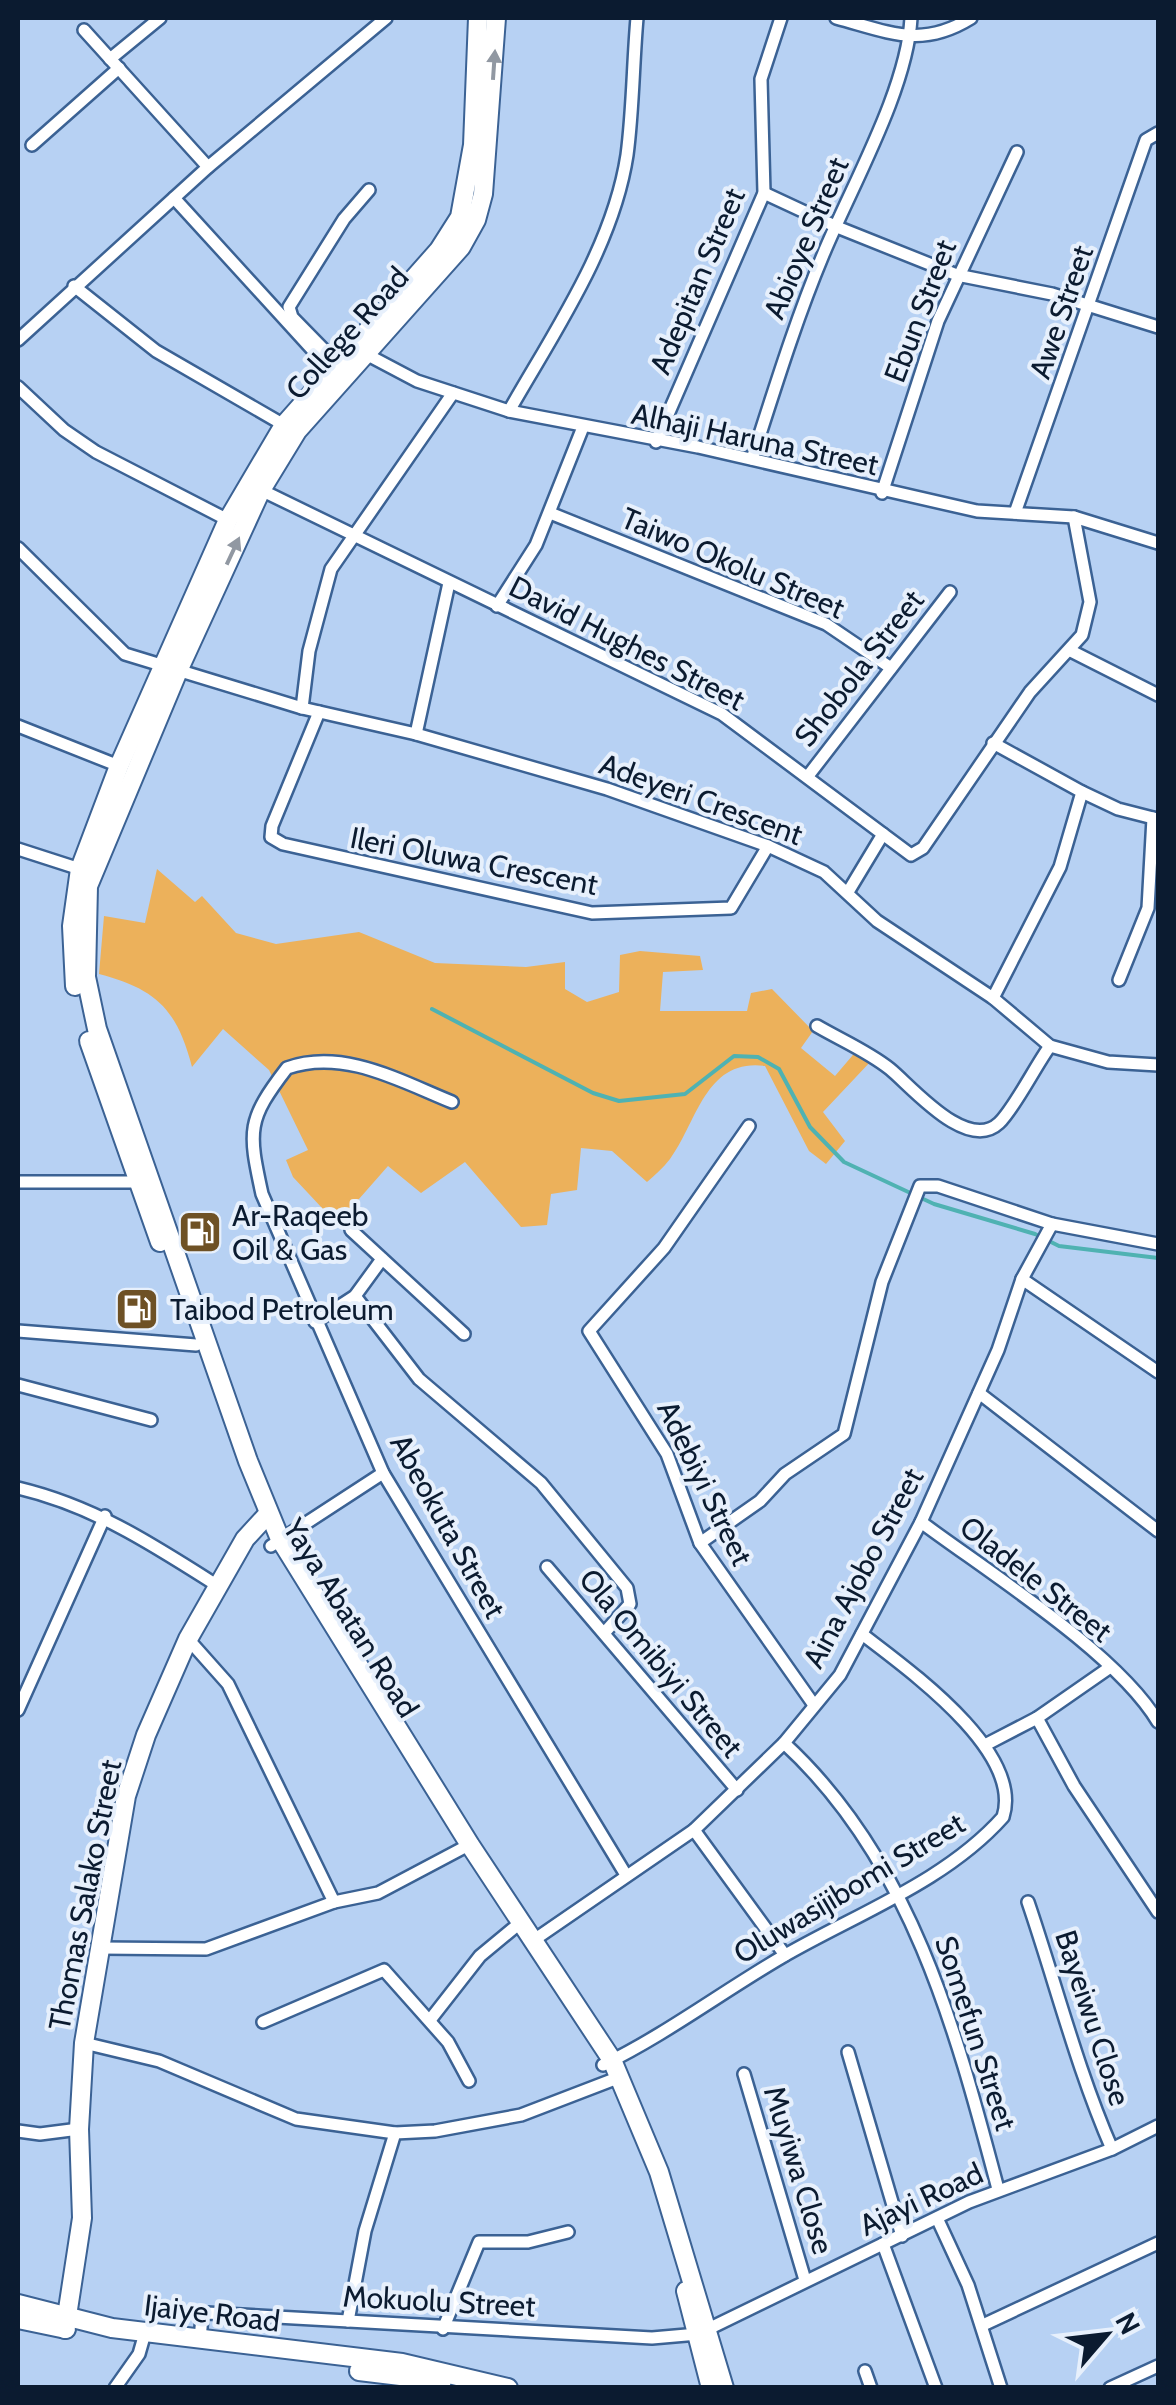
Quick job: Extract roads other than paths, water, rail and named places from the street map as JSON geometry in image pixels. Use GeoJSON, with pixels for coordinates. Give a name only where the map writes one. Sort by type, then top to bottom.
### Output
{"type":"FeatureCollection","features":[{"type":"Feature","properties":{"kind":"main road","name":"College Road"},"geometry":{"type":"LineString","coordinates":[[171,669],[262,490],[297,431],[439,250],[460,217],[473,145],[478,18]]}},
{"type":"Feature","properties":{"kind":"main road","name":"College Road"},"geometry":{"type":"LineString","coordinates":[[171,669],[228,520],[284,426],[334,366],[360,349],[461,247],[476,220],[483,194],[496,18]]}},
{"type":"Feature","properties":{"kind":"main road","name":"Yaya Abatan Road"},"geometry":{"type":"LineString","coordinates":[[171,669],[119,766],[80,869],[72,926],[74,980],[135,1182],[276,1543],[463,1848],[514,1927],[531,1942]]}},
{"type":"Feature","properties":{"kind":"main road","name":"Yaya Abatan Road"},"geometry":{"type":"LineString","coordinates":[[171,669],[88,886],[86,977],[97,1029],[264,1517]]}},
{"type":"Feature","properties":{"kind":"main road","name":"Thomas Salako Street"},"geometry":{"type":"LineString","coordinates":[[66,2324],[82,2218],[79,2129],[84,2043],[126,1796],[146,1735],[188,1638],[264,1517]]}},
{"type":"Feature","properties":{"kind":"main road","name":"Yaya Abatan Road"},"geometry":{"type":"LineString","coordinates":[[276,1543],[611,2071],[724,2388]]}},
{"type":"Feature","properties":{"kind":"main road","name":"Ijaiye Road"},"geometry":{"type":"LineString","coordinates":[[18,2304],[66,2324]]}},
{"type":"Feature","properties":{"kind":"main road","name":"Ijaiye Road"},"geometry":{"type":"LineString","coordinates":[[18,2319],[398,2376]]}},
{"type":"Feature","properties":{"kind":"main road","name":"Yaya Abatan Road"},"geometry":{"type":"LineString","coordinates":[[704,2331],[711,2388]]}},
{"type":"Feature","properties":{"kind":"main road","name":"Ijaiye Road"},"geometry":{"type":"LineString","coordinates":[[145,2337],[200,2339],[398,2376]]}},
{"type":"Feature","properties":{"kind":"main road"},"geometry":{"type":"LineString","coordinates":[[398,2376],[469,2388]]}},
{"type":"Feature","properties":{"kind":"main road"},"geometry":{"type":"LineString","coordinates":[[398,2376],[508,2388]]}},
{"type":"Feature","properties":{"kind":"street"},"geometry":{"type":"LineString","coordinates":[[32,145],[160,18]]}},
{"type":"Feature","properties":{"kind":"street"},"geometry":{"type":"LineString","coordinates":[[18,340],[208,167],[386,18]]}},
{"type":"Feature","properties":{"kind":"street"},"geometry":{"type":"LineString","coordinates":[[509,411],[596,254],[617,192],[627,156],[637,18]]}},
{"type":"Feature","properties":{"kind":"street","name":"Adepitan Street"},"geometry":{"type":"LineString","coordinates":[[656,442],[764,193],[761,79],[780,18]]}},
{"type":"Feature","properties":{"kind":"street"},"geometry":{"type":"LineString","coordinates":[[836,18],[910,38],[930,37],[972,18]]}},
{"type":"Feature","properties":{"kind":"street","name":"Abioye Street"},"geometry":{"type":"LineString","coordinates":[[752,459],[796,322],[837,228],[910,38],[911,18]]}},
{"type":"Feature","properties":{"kind":"street"},"geometry":{"type":"LineString","coordinates":[[84,30],[208,167]]}},
{"type":"Feature","properties":{"kind":"street","name":"Awe Street"},"geometry":{"type":"LineString","coordinates":[[1015,513],[1146,140],[1157,133]]}},
{"type":"Feature","properties":{"kind":"street","name":"Ebun Street"},"geometry":{"type":"LineString","coordinates":[[882,493],[957,275],[1017,152]]}},
{"type":"Feature","properties":{"kind":"street"},"geometry":{"type":"LineString","coordinates":[[334,366],[292,317],[290,304],[344,219],[369,190]]}},
{"type":"Feature","properties":{"kind":"street"},"geometry":{"type":"LineString","coordinates":[[764,193],[837,228],[957,275],[1158,327]]}},
{"type":"Feature","properties":{"kind":"street"},"geometry":{"type":"LineString","coordinates":[[174,198],[334,366]]}},
{"type":"Feature","properties":{"kind":"street"},"geometry":{"type":"LineString","coordinates":[[74,286],[156,351],[284,426]]}},
{"type":"Feature","properties":{"kind":"street","name":"Alhaji Haruna Street"},"geometry":{"type":"LineString","coordinates":[[360,349],[452,393],[509,411],[752,459],[882,493],[977,511],[1074,517],[1156,542]]}},
{"type":"Feature","properties":{"kind":"street"},"geometry":{"type":"LineString","coordinates":[[18,386],[64,430],[96,452],[228,520]]}},
{"type":"Feature","properties":{"kind":"street"},"geometry":{"type":"LineString","coordinates":[[302,708],[318,608],[331,569],[452,393]]}},
{"type":"Feature","properties":{"kind":"street"},"geometry":{"type":"LineString","coordinates":[[497,606],[530,556],[582,428]]}},
{"type":"Feature","properties":{"kind":"street","name":"David Hughes Street"},"geometry":{"type":"LineString","coordinates":[[262,490],[722,714],[911,855],[918,854],[1030,692],[1071,651],[1089,619],[1090,602],[1074,517]]}},
{"type":"Feature","properties":{"kind":"street","name":"Taiwo Okolu Street"},"geometry":{"type":"LineString","coordinates":[[550,513],[826,624],[891,668]]}},
{"type":"Feature","properties":{"kind":"street"},"geometry":{"type":"LineString","coordinates":[[1156,542],[1158,526]]}},
{"type":"Feature","properties":{"kind":"street","name":"Adeyeri Crescent"},"geometry":{"type":"LineString","coordinates":[[18,548],[110,644],[171,669],[302,708],[416,734],[607,789],[768,846],[824,872],[877,921],[993,998],[1050,1046],[1108,1062],[1158,1065]]}},
{"type":"Feature","properties":{"kind":"street"},"geometry":{"type":"LineString","coordinates":[[416,734],[450,583]]}},
{"type":"Feature","properties":{"kind":"street","name":"Shobola Street"},"geometry":{"type":"LineString","coordinates":[[808,776],[950,592]]}},
{"type":"Feature","properties":{"kind":"street"},"geometry":{"type":"LineString","coordinates":[[1071,651],[1158,695]]}},
{"type":"Feature","properties":{"kind":"street","name":"Ileri Oluwa Crescent"},"geometry":{"type":"LineString","coordinates":[[319,712],[272,826],[271,837],[296,848],[528,902],[602,914],[735,907],[768,846]]}},
{"type":"Feature","properties":{"kind":"street"},"geometry":{"type":"LineString","coordinates":[[18,726],[119,766]]}},
{"type":"Feature","properties":{"kind":"street"},"geometry":{"type":"LineString","coordinates":[[993,743],[1082,792],[1156,818],[1148,908],[1119,980]]}},
{"type":"Feature","properties":{"kind":"street"},"geometry":{"type":"LineString","coordinates":[[993,998],[1060,867],[1082,792]]}},
{"type":"Feature","properties":{"kind":"street"},"geometry":{"type":"LineString","coordinates":[[848,892],[884,834]]}},
{"type":"Feature","properties":{"kind":"street"},"geometry":{"type":"LineString","coordinates":[[18,848],[80,869]]}},
{"type":"Feature","properties":{"kind":"street"},"geometry":{"type":"LineString","coordinates":[[817,1026],[890,1069],[916,1098],[955,1124],[984,1128],[1000,1122],[1050,1046]]}},
{"type":"Feature","properties":{"kind":"street","name":"Abeokuta Street"},"geometry":{"type":"LineString","coordinates":[[452,1102],[373,1070],[325,1060],[287,1068],[255,1111],[256,1165],[262,1194],[315,1322],[340,1364],[383,1472],[626,1875]]}},
{"type":"Feature","properties":{"kind":"street","name":"Adebiyi Street"},"geometry":{"type":"LineString","coordinates":[[748,1126],[664,1248],[590,1331],[667,1454],[700,1543],[814,1705]]}},
{"type":"Feature","properties":{"kind":"street"},"geometry":{"type":"LineString","coordinates":[[18,1182],[135,1182]]}},
{"type":"Feature","properties":{"kind":"street"},"geometry":{"type":"LineString","coordinates":[[700,1543],[760,1501],[786,1474],[844,1434],[851,1420],[882,1282],[917,1193],[927,1183],[1052,1228],[1158,1244]]}},
{"type":"Feature","properties":{"kind":"street","name":"Aina Ajobo Street"},"geometry":{"type":"LineString","coordinates":[[531,1942],[694,1830],[784,1742],[840,1674],[921,1522],[979,1393],[1022,1279],[1052,1228]]}},
{"type":"Feature","properties":{"kind":"street"},"geometry":{"type":"LineString","coordinates":[[351,1230],[464,1334]]}},
{"type":"Feature","properties":{"kind":"street"},"geometry":{"type":"LineString","coordinates":[[315,1322],[355,1296],[382,1259]]}},
{"type":"Feature","properties":{"kind":"street"},"geometry":{"type":"LineString","coordinates":[[1022,1279],[1158,1372]]}},
{"type":"Feature","properties":{"kind":"street"},"geometry":{"type":"LineString","coordinates":[[355,1296],[419,1380],[541,1483],[627,1588],[630,1604],[606,1632]]}},
{"type":"Feature","properties":{"kind":"street"},"geometry":{"type":"LineString","coordinates":[[18,1331],[196,1345]]}},
{"type":"Feature","properties":{"kind":"street"},"geometry":{"type":"LineString","coordinates":[[18,1386],[151,1420]]}},
{"type":"Feature","properties":{"kind":"street"},"geometry":{"type":"LineString","coordinates":[[979,1393],[1158,1531]]}},
{"type":"Feature","properties":{"kind":"street"},"geometry":{"type":"LineString","coordinates":[[276,1543],[383,1472]]}},
{"type":"Feature","properties":{"kind":"street"},"geometry":{"type":"LineString","coordinates":[[18,1488],[64,1499],[105,1516],[218,1586]]}},
{"type":"Feature","properties":{"kind":"street"},"geometry":{"type":"LineString","coordinates":[[18,1710],[105,1516]]}},
{"type":"Feature","properties":{"kind":"street","name":"Oladele Street"},"geometry":{"type":"LineString","coordinates":[[921,1522],[1066,1630],[1137,1692],[1158,1722]]}},
{"type":"Feature","properties":{"kind":"street","name":"Ola Omibiyi Street"},"geometry":{"type":"LineString","coordinates":[[548,1568],[737,1790]]}},
{"type":"Feature","properties":{"kind":"street","name":"Oluwasijibomi Street"},"geometry":{"type":"LineString","coordinates":[[84,2043],[159,2061],[296,2119],[395,2133],[435,2132],[522,2115],[611,2071],[785,1956],[897,1896],[965,1852],[1003,1817],[1006,1794],[985,1745],[937,1692],[862,1634]]}},
{"type":"Feature","properties":{"kind":"street"},"geometry":{"type":"LineString","coordinates":[[188,1638],[228,1684],[334,1902]]}},
{"type":"Feature","properties":{"kind":"street"},"geometry":{"type":"LineString","coordinates":[[985,1745],[1037,1718],[1109,1668]]}},
{"type":"Feature","properties":{"kind":"street"},"geometry":{"type":"LineString","coordinates":[[1037,1718],[1074,1786],[1158,1912]]}},
{"type":"Feature","properties":{"kind":"street","name":"Somefun Street"},"geometry":{"type":"LineString","coordinates":[[784,1742],[844,1807],[897,1896],[937,1980],[998,2189]]}},
{"type":"Feature","properties":{"kind":"street"},"geometry":{"type":"LineString","coordinates":[[694,1830],[785,1956]]}},
{"type":"Feature","properties":{"kind":"street"},"geometry":{"type":"LineString","coordinates":[[101,1948],[206,1950],[334,1902],[378,1893],[463,1848]]}},
{"type":"Feature","properties":{"kind":"street","name":"Bayeiwu Close"},"geometry":{"type":"LineString","coordinates":[[1028,1902],[1070,2024],[1084,2084],[1112,2149]]}},
{"type":"Feature","properties":{"kind":"street"},"geometry":{"type":"LineString","coordinates":[[430,2020],[480,1956],[514,1927]]}},
{"type":"Feature","properties":{"kind":"street"},"geometry":{"type":"LineString","coordinates":[[262,2022],[384,1970],[448,2042],[468,2081]]}},
{"type":"Feature","properties":{"kind":"street"},"geometry":{"type":"LineString","coordinates":[[848,2052],[902,2236]]}},
{"type":"Feature","properties":{"kind":"street","name":"Muyiwa Close"},"geometry":{"type":"LineString","coordinates":[[744,2074],[805,2280]]}},
{"type":"Feature","properties":{"kind":"street","name":"Ajayi Road"},"geometry":{"type":"LineString","coordinates":[[704,2331],[998,2189],[1112,2149],[1158,2126]]}},
{"type":"Feature","properties":{"kind":"street"},"geometry":{"type":"LineString","coordinates":[[18,2130],[40,2134],[79,2129]]}},
{"type":"Feature","properties":{"kind":"street"},"geometry":{"type":"LineString","coordinates":[[348,2321],[365,2232],[395,2133]]}},
{"type":"Feature","properties":{"kind":"street"},"geometry":{"type":"LineString","coordinates":[[936,2218],[983,2325],[1002,2388]]}},
{"type":"Feature","properties":{"kind":"street"},"geometry":{"type":"LineString","coordinates":[[443,2328],[479,2242],[528,2242],[568,2232]]}},
{"type":"Feature","properties":{"kind":"street"},"geometry":{"type":"LineString","coordinates":[[983,2325],[1158,2243]]}},
{"type":"Feature","properties":{"kind":"street"},"geometry":{"type":"LineString","coordinates":[[883,2244],[936,2388]]}},
{"type":"Feature","properties":{"kind":"street","name":"Mokuolu Street"},"geometry":{"type":"LineString","coordinates":[[200,2339],[202,2317],[208,2313],[652,2338],[704,2331]]}},
{"type":"Feature","properties":{"kind":"street"},"geometry":{"type":"LineString","coordinates":[[115,2388],[145,2337]]}},
{"type":"Feature","properties":{"kind":"street"},"geometry":{"type":"LineString","coordinates":[[1110,2388],[1158,2366]]}},
{"type":"Feature","properties":{"kind":"street"},"geometry":{"type":"LineString","coordinates":[[865,2371],[870,2388]]}},
{"type":"Feature","properties":{"kind":"waterway"},"geometry":{"type":"LineString","coordinates":[[432,1009],[593,1093],[619,1101],[685,1094],[734,1056],[758,1057],[779,1069],[810,1127],[844,1162],[934,1204],[1035,1234],[1059,1246],[1158,1258]]}},
{"type":"Feature","properties":{"kind":"place","name":"Ar-Raqeeb Oil & Gas"},"geometry":{"type":"Point","coordinates":[200,1232]}},
{"type":"Feature","properties":{"kind":"place","name":"Taibod Petroleum"},"geometry":{"type":"Point","coordinates":[137,1309]}}]}
